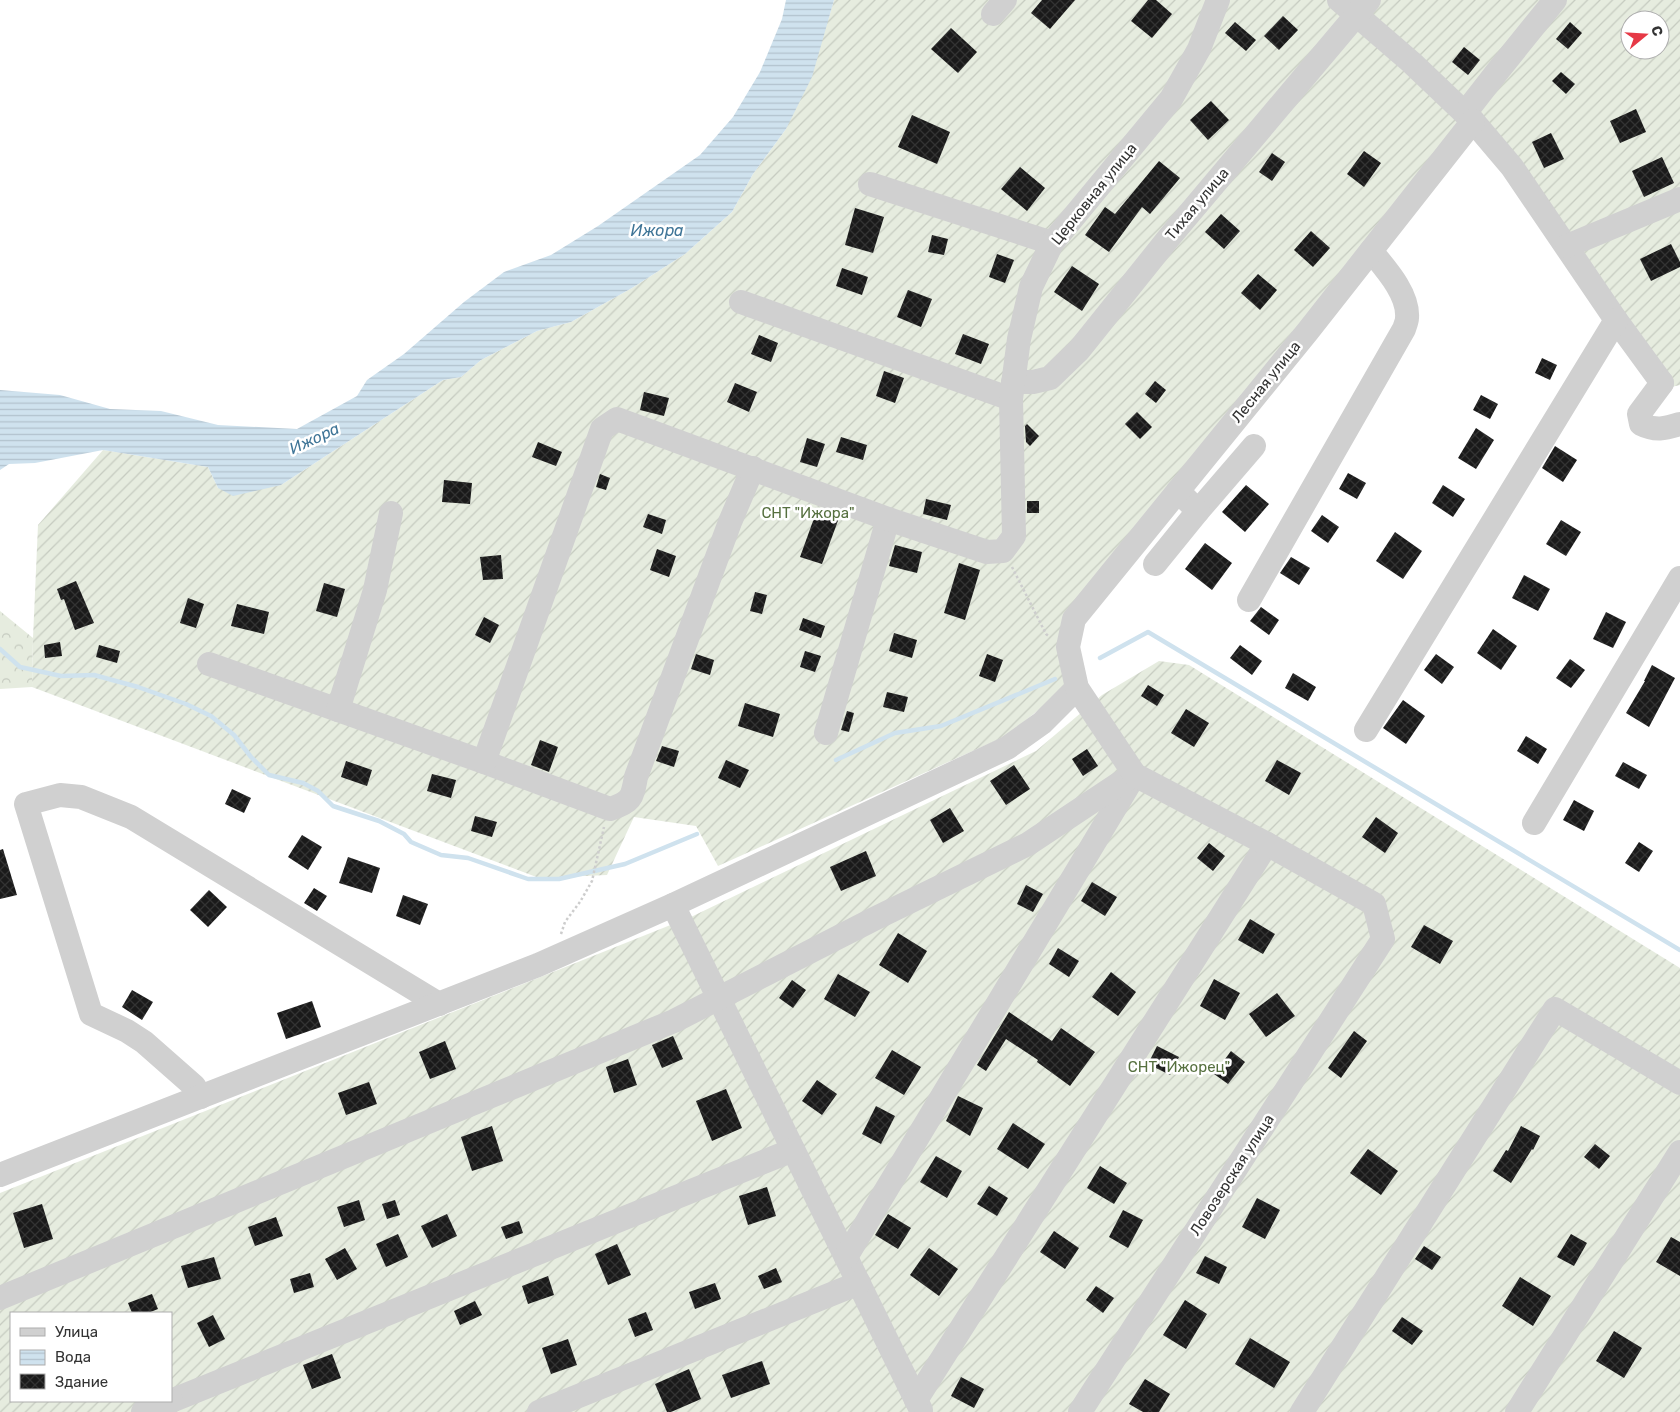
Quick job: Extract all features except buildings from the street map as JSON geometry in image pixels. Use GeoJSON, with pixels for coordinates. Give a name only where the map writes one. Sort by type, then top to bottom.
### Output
{"type":"FeatureCollection","features":[{"type":"Feature","properties":{"kind":"street","name":"Церковная улица"},"geometry":{"type":"LineString","coordinates":[[1003,551],[1014,536],[1012,390],[1019,338],[1031,287],[1052,243],[1170,100],[1199,49],[1218,0]]}},
{"type":"Feature","properties":{"kind":"street","name":"Лесная улица"},"geometry":{"type":"LineString","coordinates":[[1068,647],[1074,619],[1371,251],[1469,117],[1497,72],[1555,0]]}},
{"type":"Feature","properties":{"kind":"street"},"geometry":{"type":"LineString","coordinates":[[1355,5],[1469,117],[1512,167],[1616,320],[1671,384],[1639,414],[1641,424],[1650,429],[1664,430],[1680,424]]}},
{"type":"Feature","properties":{"kind":"street","name":"Тихая улица"},"geometry":{"type":"LineString","coordinates":[[1012,390],[1050,378],[1079,350],[1355,5]]}},
{"type":"Feature","properties":{"kind":"street"},"geometry":{"type":"LineString","coordinates":[[870,184],[1052,243]]}},
{"type":"Feature","properties":{"kind":"street"},"geometry":{"type":"LineString","coordinates":[[1566,246],[1680,198]]}},
{"type":"Feature","properties":{"kind":"street"},"geometry":{"type":"LineString","coordinates":[[1249,600],[1404,329],[1408,317],[1405,302],[1390,275],[1371,251]]}},
{"type":"Feature","properties":{"kind":"street"},"geometry":{"type":"LineString","coordinates":[[741,302],[1012,390]]}},
{"type":"Feature","properties":{"kind":"street"},"geometry":{"type":"LineString","coordinates":[[1366,730],[1616,320]]}},
{"type":"Feature","properties":{"kind":"street"},"geometry":{"type":"LineString","coordinates":[[484,762],[602,429],[617,419],[888,519],[987,552],[1003,551]]}},
{"type":"Feature","properties":{"kind":"street"},"geometry":{"type":"LineString","coordinates":[[1155,564],[1254,446]]}},
{"type":"Feature","properties":{"kind":"street"},"geometry":{"type":"LineString","coordinates":[[209,664],[610,809],[622,805],[632,797],[636,777],[723,540],[753,468]]}},
{"type":"Feature","properties":{"kind":"street"},"geometry":{"type":"LineString","coordinates":[[1178,491],[1198,511]]}},
{"type":"Feature","properties":{"kind":"street"},"geometry":{"type":"LineString","coordinates":[[338,710],[375,590],[391,513]]}},
{"type":"Feature","properties":{"kind":"street"},"geometry":{"type":"LineString","coordinates":[[826,733],[888,519]]}},
{"type":"Feature","properties":{"kind":"street"},"geometry":{"type":"LineString","coordinates":[[1534,822],[1680,578]]}},
{"type":"Feature","properties":{"kind":"street"},"geometry":{"type":"LineString","coordinates":[[919,1406],[1267,844],[1135,775],[1077,688],[1068,647]]}},
{"type":"Feature","properties":{"kind":"street"},"geometry":{"type":"LineString","coordinates":[[0,1175],[439,1004],[562,954],[673,905],[1007,748],[1042,723],[1077,688]]}},
{"type":"Feature","properties":{"kind":"street"},"geometry":{"type":"LineString","coordinates":[[0,1298],[674,1021],[874,918],[1028,844],[1135,775]]}},
{"type":"Feature","properties":{"kind":"street"},"geometry":{"type":"LineString","coordinates":[[846,1257],[1135,775]]}},
{"type":"Feature","properties":{"kind":"street"},"geometry":{"type":"LineString","coordinates":[[200,1097],[194,1086],[144,1042],[128,1031],[91,1014],[26,804],[60,795],[82,797],[131,817],[439,1004]]}},
{"type":"Feature","properties":{"kind":"street","name":"Ловозерская улица"},"geometry":{"type":"LineString","coordinates":[[1080,1412],[1384,939],[1374,904],[1267,844]]}},
{"type":"Feature","properties":{"kind":"street"},"geometry":{"type":"LineString","coordinates":[[673,905],[919,1406]]}},
{"type":"Feature","properties":{"kind":"street"},"geometry":{"type":"LineString","coordinates":[[1302,1412],[1555,1009],[1680,1083]]}},
{"type":"Feature","properties":{"kind":"street"},"geometry":{"type":"LineString","coordinates":[[172,1401],[793,1150]]}},
{"type":"Feature","properties":{"kind":"street"},"geometry":{"type":"LineString","coordinates":[[1517,1412],[1680,1152]]}},
{"type":"Feature","properties":{"kind":"street"},"geometry":{"type":"LineString","coordinates":[[539,1412],[859,1283]]}},
{"type":"Feature","properties":{"kind":"street"},"geometry":{"type":"LineString","coordinates":[[143,1412],[168,1402]]}},
{"type":"Feature","properties":{"kind":"path"},"geometry":{"type":"LineString","coordinates":[[1003,551],[1046,634],[1068,647]]}},
{"type":"Feature","properties":{"kind":"path"},"geometry":{"type":"LineString","coordinates":[[562,954],[561,935],[565,922],[580,902],[592,881],[602,832],[610,809]]}},
{"type":"Feature","properties":{"kind":"green space","name":"СНТ \"Ижора\""},"geometry":{"type":"Polygon","coordinates":[[[834,0],[1680,0],[1680,385],[1671,387],[1473,121],[1074,619],[1077,688],[1051,700],[1006,736],[718,866],[696,826],[634,817],[607,875],[539,878],[32,687],[38,525],[103,450],[208,467],[218,488],[281,485],[443,380],[461,377],[481,360],[537,331],[571,322],[632,288],[685,254],[732,212],[753,174],[786,129],[834,0]]]}},
{"type":"Feature","properties":{"kind":"green space"},"geometry":{"type":"Polygon","coordinates":[[[0,611],[33,638],[32,687],[0,689],[0,611]]]}},
{"type":"Feature","properties":{"kind":"green space","name":"СНТ \"Ижорец\""},"geometry":{"type":"Polygon","coordinates":[[[1159,661],[1189,665],[1680,968],[1680,1412],[0,1412],[0,1193],[693,916],[1036,751],[1102,695],[1159,661]]]}},
{"type":"Feature","properties":{"kind":"water","name":"Ижора"},"geometry":{"type":"Polygon","coordinates":[[[786,0],[834,0],[812,77],[786,129],[753,174],[732,212],[685,254],[632,288],[571,322],[537,331],[481,360],[461,377],[443,380],[281,485],[233,496],[218,488],[208,467],[103,450],[35,463],[9,464],[0,470],[0,390],[60,395],[110,409],[161,411],[218,425],[297,429],[357,396],[367,380],[404,354],[464,302],[504,272],[551,255],[598,226],[700,155],[733,117],[760,72],[782,19],[786,0]]]}},
{"type":"Feature","properties":{"kind":"waterway"},"geometry":{"type":"LineString","coordinates":[[1100,658],[1148,632],[1680,950]]}},
{"type":"Feature","properties":{"kind":"waterway"},"geometry":{"type":"LineString","coordinates":[[0,649],[20,667],[61,676],[94,675],[138,687],[186,704],[211,716],[234,735],[251,757],[269,775],[303,783],[318,791],[333,806],[379,821],[404,834],[411,842],[441,855],[468,858],[528,879],[559,879],[625,864],[697,834]]}},
{"type":"Feature","properties":{"kind":"waterway"},"geometry":{"type":"LineString","coordinates":[[836,760],[895,733],[941,726],[1055,679]]}}]}
